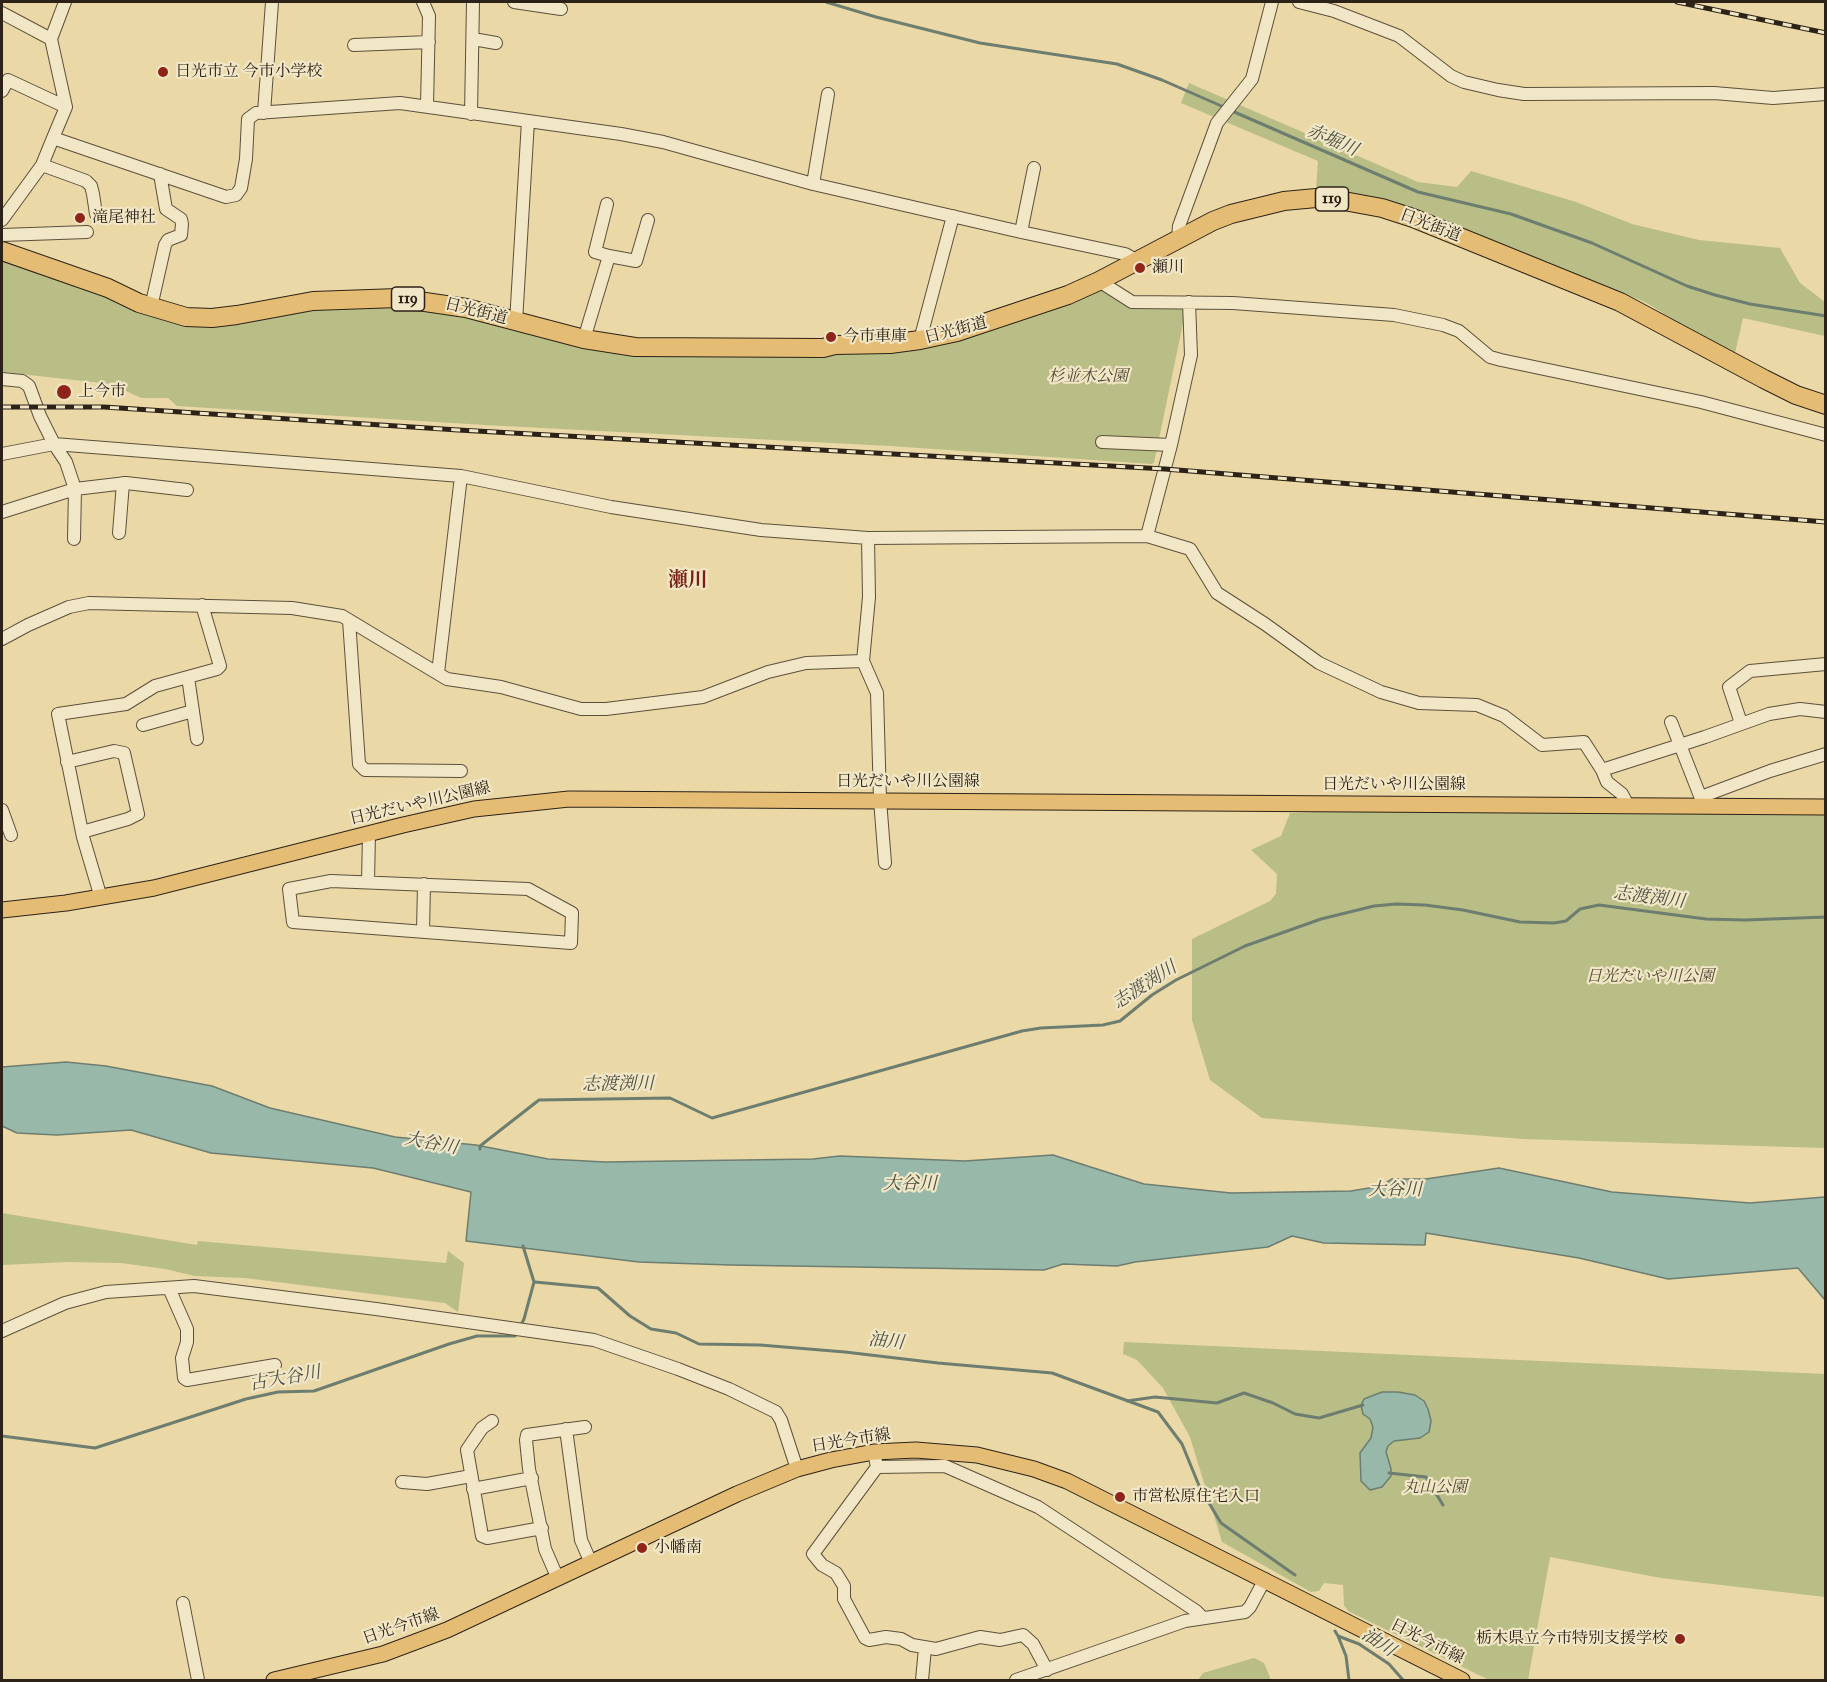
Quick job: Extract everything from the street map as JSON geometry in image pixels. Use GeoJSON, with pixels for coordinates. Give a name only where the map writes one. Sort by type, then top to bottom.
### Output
{"type":"FeatureCollection","features":[{"type":"Feature","properties":{"kind":"highway","name":"日光街道"},"geometry":{"type":"LineString","coordinates":[[2,251],[89,281],[152,307],[186,317],[212,318],[313,301],[398,298],[466,308],[584,339],[617,345],[656,348],[823,348],[835,345],[890,344],[957,332],[1023,311],[1099,281],[1136,260],[1231,214],[1284,201],[1324,198],[1382,208],[1461,237],[1620,302],[1764,379],[1826,405]]}},
{"type":"Feature","properties":{"kind":"main road","name":"日光だいや川公園線"},"geometry":{"type":"LineString","coordinates":[[2,910],[101,898],[154,888],[369,833],[483,807],[569,799],[1826,807]]}},
{"type":"Feature","properties":{"kind":"main road","name":"日光今市線"},"geometry":{"type":"LineString","coordinates":[[274,1680],[383,1654],[416,1643],[748,1489],[797,1469],[831,1460],[875,1460],[916,1450],[956,1452],[993,1458],[1034,1469],[1077,1485],[1462,1680]]}},
{"type":"Feature","properties":{"kind":"street"},"geometry":{"type":"LineString","coordinates":[[2,220],[42,165],[66,107],[51,39],[65,2]]}},
{"type":"Feature","properties":{"kind":"street"},"geometry":{"type":"LineString","coordinates":[[264,113],[272,2]]}},
{"type":"Feature","properties":{"kind":"street"},"geometry":{"type":"LineString","coordinates":[[423,2],[429,16],[427,105]]}},
{"type":"Feature","properties":{"kind":"street"},"geometry":{"type":"LineString","coordinates":[[471,114],[473,2]]}},
{"type":"Feature","properties":{"kind":"street"},"geometry":{"type":"LineString","coordinates":[[514,2],[561,9]]}},
{"type":"Feature","properties":{"kind":"street"},"geometry":{"type":"LineString","coordinates":[[1178,239],[1179,226],[1217,123],[1252,79],[1272,2]]}},
{"type":"Feature","properties":{"kind":"street"},"geometry":{"type":"LineString","coordinates":[[1299,2],[1334,11],[1399,36],[1451,76],[1464,82],[1524,94],[1714,93],[1773,98],[1826,94]]}},
{"type":"Feature","properties":{"kind":"street"},"geometry":{"type":"LineString","coordinates":[[2,13],[51,39]]}},
{"type":"Feature","properties":{"kind":"street"},"geometry":{"type":"LineString","coordinates":[[472,39],[496,43]]}},
{"type":"Feature","properties":{"kind":"street"},"geometry":{"type":"LineString","coordinates":[[354,45],[429,42]]}},
{"type":"Feature","properties":{"kind":"street"},"geometry":{"type":"LineString","coordinates":[[2,91],[8,80],[66,107]]}},
{"type":"Feature","properties":{"kind":"street"},"geometry":{"type":"LineString","coordinates":[[813,184],[828,94]]}},
{"type":"Feature","properties":{"kind":"street"},"geometry":{"type":"LineString","coordinates":[[53,138],[226,197],[236,195],[241,188],[246,159],[248,119],[256,113],[400,103],[427,105],[471,114],[621,134],[663,142],[813,184],[1125,254],[1136,260]]}},
{"type":"Feature","properties":{"kind":"street"},"geometry":{"type":"LineString","coordinates":[[516,322],[528,121]]}},
{"type":"Feature","properties":{"kind":"street"},"geometry":{"type":"LineString","coordinates":[[42,165],[86,181],[91,186],[96,214]]}},
{"type":"Feature","properties":{"kind":"street"},"geometry":{"type":"LineString","coordinates":[[1021,232],[1034,168]]}},
{"type":"Feature","properties":{"kind":"street"},"geometry":{"type":"LineString","coordinates":[[152,307],[165,245],[168,240],[181,235],[182,224],[181,219],[166,209],[160,174]]}},
{"type":"Feature","properties":{"kind":"street"},"geometry":{"type":"LineString","coordinates":[[607,204],[595,252],[636,261],[648,220]]}},
{"type":"Feature","properties":{"kind":"street"},"geometry":{"type":"LineString","coordinates":[[920,340],[953,216]]}},
{"type":"Feature","properties":{"kind":"street"},"geometry":{"type":"LineString","coordinates":[[2,235],[87,232]]}},
{"type":"Feature","properties":{"kind":"street"},"geometry":{"type":"LineString","coordinates":[[584,339],[609,256]]}},
{"type":"Feature","properties":{"kind":"street"},"geometry":{"type":"LineString","coordinates":[[1099,281],[1132,302],[1233,303],[1394,315],[1443,325],[1459,331],[1490,357],[1701,402],[1826,435]]}},
{"type":"Feature","properties":{"kind":"street"},"geometry":{"type":"LineString","coordinates":[[1147,536],[1171,445],[1191,355],[1190,302]]}},
{"type":"Feature","properties":{"kind":"street"},"geometry":{"type":"LineString","coordinates":[[2,380],[22,381],[29,386],[40,416],[66,462],[75,489],[74,539]]}},
{"type":"Feature","properties":{"kind":"street"},"geometry":{"type":"LineString","coordinates":[[1102,442],[1171,445]]}},
{"type":"Feature","properties":{"kind":"street"},"geometry":{"type":"LineString","coordinates":[[2,454],[54,444],[461,476],[611,507],[761,531],[868,538],[1147,536],[1190,549],[1217,593],[1319,663],[1381,692],[1419,703],[1478,705],[1504,716],[1542,745],[1584,742],[1607,782],[1622,794],[1628,805]]}},
{"type":"Feature","properties":{"kind":"street"},"geometry":{"type":"LineString","coordinates":[[438,673],[461,476]]}},
{"type":"Feature","properties":{"kind":"street"},"geometry":{"type":"LineString","coordinates":[[119,533],[123,483]]}},
{"type":"Feature","properties":{"kind":"street"},"geometry":{"type":"LineString","coordinates":[[2,512],[75,489],[123,483],[187,490]]}},
{"type":"Feature","properties":{"kind":"street"},"geometry":{"type":"LineString","coordinates":[[868,538],[869,597],[863,661],[877,693],[880,800],[885,863]]}},
{"type":"Feature","properties":{"kind":"street"},"geometry":{"type":"LineString","coordinates":[[2,639],[69,607],[89,603],[292,608],[342,616],[447,680],[501,687],[581,709],[606,709],[703,697],[768,672],[806,663],[863,661]]}},
{"type":"Feature","properties":{"kind":"street"},"geometry":{"type":"LineString","coordinates":[[101,898],[82,832],[58,714],[126,704],[155,686],[217,669],[220,666],[202,605]]}},
{"type":"Feature","properties":{"kind":"street"},"geometry":{"type":"LineString","coordinates":[[349,620],[359,764],[365,770],[460,771]]}},
{"type":"Feature","properties":{"kind":"street"},"geometry":{"type":"LineString","coordinates":[[1741,723],[1729,687],[1749,671],[1826,664]]}},
{"type":"Feature","properties":{"kind":"street"},"geometry":{"type":"LineString","coordinates":[[188,677],[197,739]]}},
{"type":"Feature","properties":{"kind":"street"},"geometry":{"type":"LineString","coordinates":[[1602,770],[1769,714],[1800,709],[1826,712]]}},
{"type":"Feature","properties":{"kind":"street"},"geometry":{"type":"LineString","coordinates":[[143,725],[193,711]]}},
{"type":"Feature","properties":{"kind":"street"},"geometry":{"type":"LineString","coordinates":[[1671,722],[1704,806]]}},
{"type":"Feature","properties":{"kind":"street"},"geometry":{"type":"LineString","coordinates":[[67,762],[114,751],[123,753],[138,814],[82,832]]}},
{"type":"Feature","properties":{"kind":"street"},"geometry":{"type":"LineString","coordinates":[[1704,806],[1706,795],[1770,771],[1826,754]]}},
{"type":"Feature","properties":{"kind":"street"},"geometry":{"type":"LineString","coordinates":[[2,810],[11,835]]}},
{"type":"Feature","properties":{"kind":"street"},"geometry":{"type":"LineString","coordinates":[[368,882],[369,833]]}},
{"type":"Feature","properties":{"kind":"street"},"geometry":{"type":"LineString","coordinates":[[331,881],[424,884],[528,889],[572,913],[571,943],[293,922],[290,889],[331,881]]}},
{"type":"Feature","properties":{"kind":"street"},"geometry":{"type":"LineString","coordinates":[[423,932],[424,884]]}},
{"type":"Feature","properties":{"kind":"street"},"geometry":{"type":"LineString","coordinates":[[2,1331],[65,1303],[106,1292],[212,1287],[594,1340],[729,1389],[776,1412],[781,1420],[797,1469]]}},
{"type":"Feature","properties":{"kind":"street"},"geometry":{"type":"LineString","coordinates":[[169,1288],[187,1329],[187,1341],[182,1358],[184,1378],[188,1380],[275,1365]]}},
{"type":"Feature","properties":{"kind":"street"},"geometry":{"type":"LineString","coordinates":[[492,1421],[482,1428],[467,1450],[482,1536],[487,1538],[542,1528]]}},
{"type":"Feature","properties":{"kind":"street"},"geometry":{"type":"LineString","coordinates":[[558,1579],[545,1549],[528,1459],[527,1435],[585,1427]]}},
{"type":"Feature","properties":{"kind":"street"},"geometry":{"type":"LineString","coordinates":[[566,1429],[581,1540],[591,1563]]}},
{"type":"Feature","properties":{"kind":"street"},"geometry":{"type":"LineString","coordinates":[[1047,1670],[1033,1644],[1023,1635],[1000,1640],[980,1636],[936,1649],[912,1645],[901,1639],[886,1637],[869,1640],[865,1638],[844,1599],[843,1586],[836,1573],[822,1565],[813,1554],[875,1460],[945,1466],[1038,1506],[1202,1617]]}},
{"type":"Feature","properties":{"kind":"street"},"geometry":{"type":"LineString","coordinates":[[402,1482],[427,1484],[471,1476]]}},
{"type":"Feature","properties":{"kind":"street"},"geometry":{"type":"LineString","coordinates":[[473,1490],[532,1478]]}},
{"type":"Feature","properties":{"kind":"street"},"geometry":{"type":"LineString","coordinates":[[1016,1680],[1150,1632],[1202,1617],[1245,1612],[1265,1579]]}},
{"type":"Feature","properties":{"kind":"street"},"geometry":{"type":"LineString","coordinates":[[183,1603],[198,1680]]}},
{"type":"Feature","properties":{"kind":"street"},"geometry":{"type":"LineString","coordinates":[[922,1680],[925,1648]]}},
{"type":"Feature","properties":{"kind":"green space"},"geometry":{"type":"Polygon","coordinates":[[[1189,83],[1418,182],[1457,187],[1471,171],[1576,202],[1632,224],[1699,240],[1780,248],[1800,283],[1825,302],[1825,336],[1743,318],[1735,353],[1687,328],[1645,302],[1416,210],[1364,195],[1334,190],[1316,190],[1318,161],[1181,103],[1189,83]]]}},
{"type":"Feature","properties":{"kind":"green space","name":"杉並木公園"},"geometry":{"type":"Polygon","coordinates":[[[2,254],[182,319],[314,302],[435,306],[537,334],[863,352],[1099,284],[1132,304],[1187,304],[1154,463],[1151,464],[890,446],[177,406],[168,398],[141,398],[111,384],[2,372],[2,254]]]}},
{"type":"Feature","properties":{"kind":"green space","name":"日光だいや川公園"},"geometry":{"type":"Polygon","coordinates":[[[1370,810],[1825,813],[1825,1148],[1523,1139],[1262,1118],[1210,1080],[1192,1020],[1192,939],[1270,901],[1276,894],[1277,874],[1251,850],[1281,836],[1290,813],[1370,810]]]}},
{"type":"Feature","properties":{"kind":"green space"},"geometry":{"type":"Polygon","coordinates":[[[2,1213],[197,1245],[198,1241],[446,1263],[448,1251],[464,1263],[458,1312],[445,1303],[245,1278],[195,1276],[121,1263],[68,1262],[2,1265],[2,1213]]]}},
{"type":"Feature","properties":{"kind":"green space","name":"丸山公園"},"geometry":{"type":"Polygon","coordinates":[[[1124,1342],[1825,1374],[1825,1597],[1661,1578],[1550,1557],[1528,1680],[1489,1680],[1348,1611],[1344,1605],[1343,1585],[1324,1583],[1319,1591],[1311,1592],[1222,1542],[1190,1437],[1163,1388],[1137,1360],[1123,1354],[1124,1342]]]}},
{"type":"Feature","properties":{"kind":"green space"},"geometry":{"type":"Polygon","coordinates":[[[1254,1658],[1264,1663],[1271,1680],[1198,1680],[1203,1673],[1254,1658]]]}},
{"type":"Feature","properties":{"kind":"water","name":"大谷川"},"geometry":{"type":"Polygon","coordinates":[[[66,1062],[106,1066],[212,1086],[270,1108],[395,1137],[476,1145],[548,1159],[605,1162],[813,1159],[840,1156],[965,1161],[1053,1155],[1144,1184],[1231,1193],[1351,1191],[1381,1186],[1392,1179],[1426,1179],[1499,1168],[1612,1192],[1750,1203],[1825,1197],[1825,1300],[1798,1268],[1668,1279],[1579,1258],[1426,1233],[1425,1245],[1324,1243],[1292,1236],[1268,1247],[1117,1266],[1063,1264],[1044,1270],[639,1262],[466,1241],[471,1192],[373,1168],[211,1153],[131,1130],[57,1135],[17,1133],[2,1126],[2,1067],[66,1062]]]}},
{"type":"Feature","properties":{"kind":"water"},"geometry":{"type":"Polygon","coordinates":[[[1382,1392],[1415,1395],[1424,1401],[1431,1421],[1429,1432],[1420,1438],[1394,1441],[1388,1446],[1386,1452],[1391,1476],[1382,1487],[1370,1490],[1361,1481],[1360,1453],[1371,1438],[1373,1427],[1370,1419],[1363,1414],[1361,1405],[1364,1399],[1382,1392]]]}},
{"type":"Feature","properties":{"kind":"waterway","name":"赤堀川"},"geometry":{"type":"LineString","coordinates":[[826,2],[980,43],[1117,64],[1162,80],[1226,108]]}},
{"type":"Feature","properties":{"kind":"waterway","name":"赤堀川"},"geometry":{"type":"LineString","coordinates":[[1232,111],[1418,192],[1511,214],[1592,243],[1687,286],[1750,304],[1826,316]]}},
{"type":"Feature","properties":{"kind":"waterway","name":"志渡渕川"},"geometry":{"type":"LineString","coordinates":[[480,1149],[480,1146],[539,1100],[670,1098],[712,1118],[1022,1031],[1103,1025],[1120,1021],[1152,995],[1176,980],[1245,946],[1321,919],[1374,906],[1425,905],[1520,922],[1554,923],[1566,921],[1580,909],[1599,905],[1706,919],[1826,917]]}},
{"type":"Feature","properties":{"kind":"waterway","name":"油川"},"geometry":{"type":"LineString","coordinates":[[523,1246],[534,1282]]}},
{"type":"Feature","properties":{"kind":"waterway","name":"古大谷川"},"geometry":{"type":"LineString","coordinates":[[521,1325],[534,1282]]}},
{"type":"Feature","properties":{"kind":"waterway","name":"油川"},"geometry":{"type":"LineString","coordinates":[[535,1282],[598,1288],[630,1316],[651,1329],[676,1333],[699,1344],[760,1345],[1052,1373],[1158,1412],[1182,1444],[1200,1488],[1221,1523],[1295,1575]]}},
{"type":"Feature","properties":{"kind":"waterway","name":"古大谷川"},"geometry":{"type":"LineString","coordinates":[[2,1436],[95,1448],[246,1399],[278,1392],[314,1391],[449,1344],[477,1336],[515,1336],[517,1331]]}},
{"type":"Feature","properties":{"kind":"waterway"},"geometry":{"type":"LineString","coordinates":[[1127,1401],[1155,1397],[1217,1403],[1244,1393],[1295,1414],[1319,1418],[1363,1405]]}},
{"type":"Feature","properties":{"kind":"waterway"},"geometry":{"type":"LineString","coordinates":[[1389,1473],[1426,1477],[1443,1505]]}},
{"type":"Feature","properties":{"kind":"waterway","name":"油川"},"geometry":{"type":"LineString","coordinates":[[1335,1631],[1338,1636],[1359,1644],[1389,1664],[1403,1680]]}},
{"type":"Feature","properties":{"kind":"waterway"},"geometry":{"type":"LineString","coordinates":[[1338,1636],[1346,1656],[1349,1680]]}},
{"type":"Feature","properties":{"kind":"railway"},"geometry":{"type":"LineString","coordinates":[[1677,2],[1826,33]]}},
{"type":"Feature","properties":{"kind":"railway"},"geometry":{"type":"LineString","coordinates":[[2,407],[104,407],[458,430],[1165,469],[1826,522]]}},
{"type":"Feature","properties":{"kind":"place","name":"日光市立 今市小学校"},"geometry":{"type":"Point","coordinates":[163,72]}},
{"type":"Feature","properties":{"kind":"place","name":"滝尾神社"},"geometry":{"type":"Point","coordinates":[80,218]}},
{"type":"Feature","properties":{"kind":"place","name":"瀬川"},"geometry":{"type":"Point","coordinates":[1140,268]}},
{"type":"Feature","properties":{"kind":"place","name":"今市車庫"},"geometry":{"type":"Point","coordinates":[831,337]}},
{"type":"Feature","properties":{"kind":"place","name":"上今市"},"geometry":{"type":"Point","coordinates":[64,392]}},
{"type":"Feature","properties":{"kind":"place","name":"市営松原住宅入口"},"geometry":{"type":"Point","coordinates":[1120,1497]}},
{"type":"Feature","properties":{"kind":"place","name":"小幡南"},"geometry":{"type":"Point","coordinates":[642,1548]}},
{"type":"Feature","properties":{"kind":"place","name":"栃木県立今市特別支援学校"},"geometry":{"type":"Point","coordinates":[1680,1639]}},
{"type":"Feature","properties":{"kind":"district","name":"瀬川"},"geometry":{"type":"Point","coordinates":[688,581]}}]}
